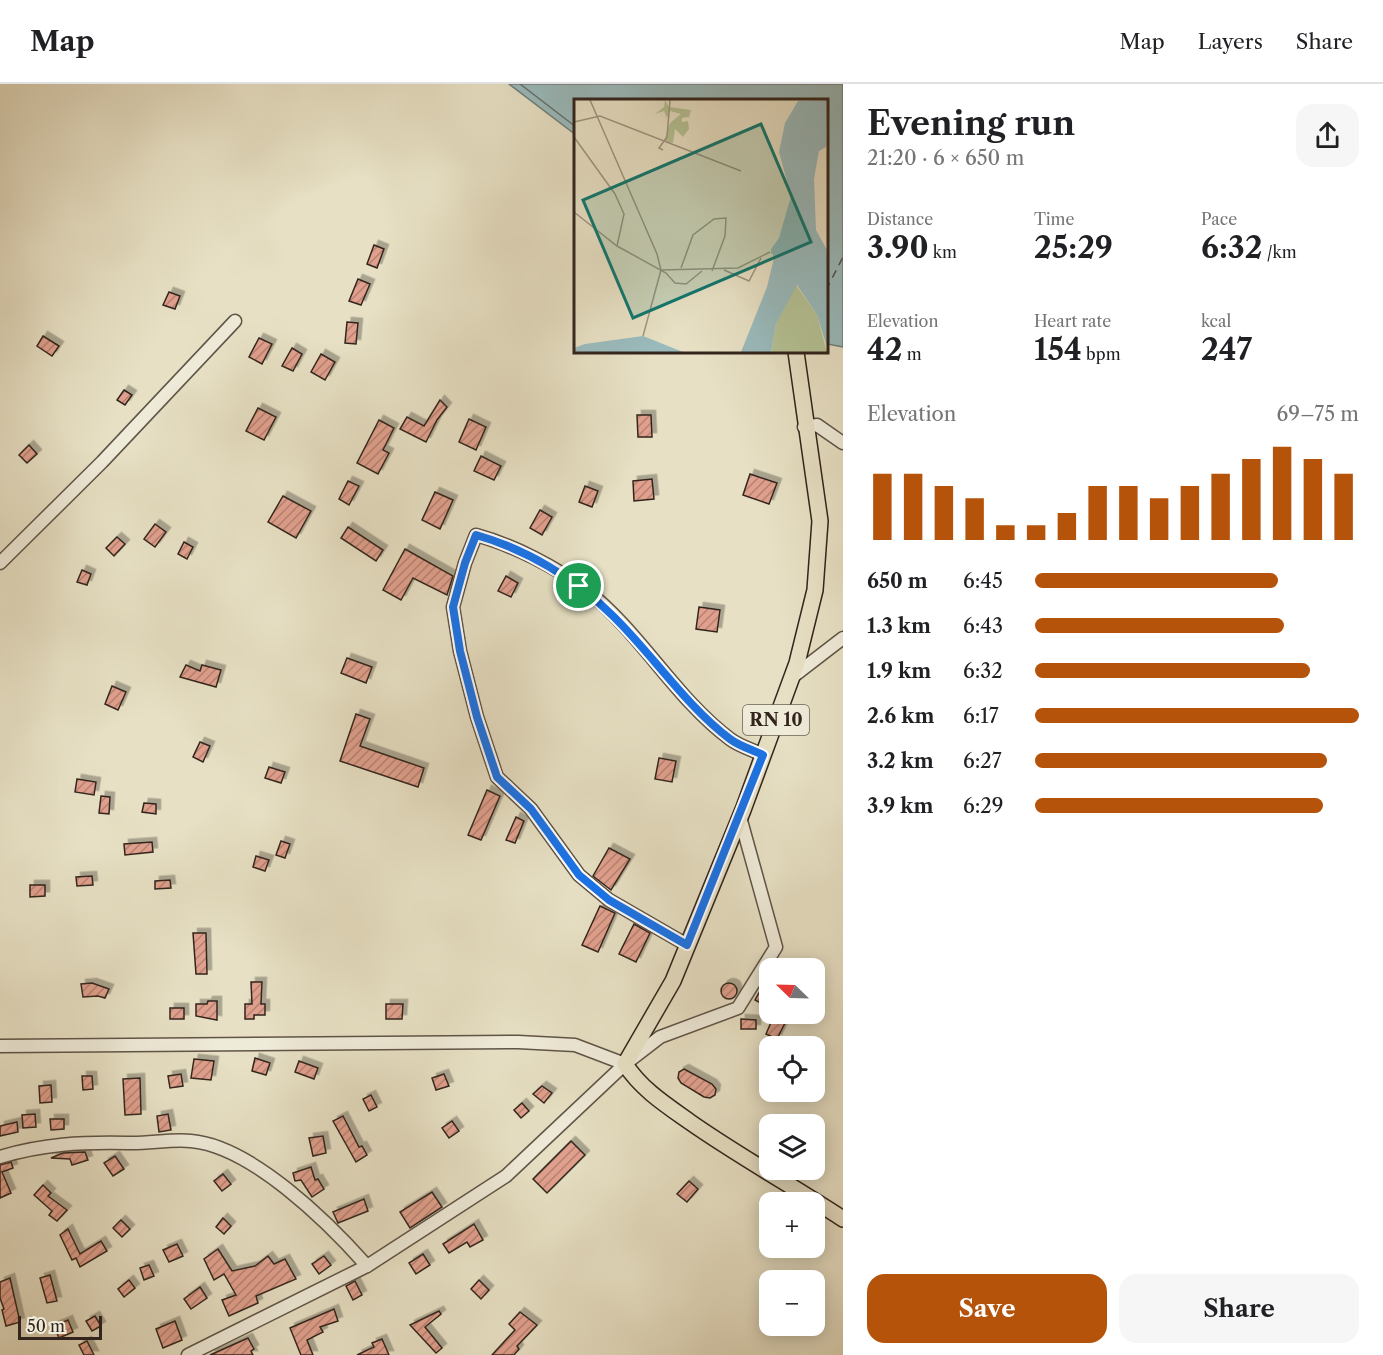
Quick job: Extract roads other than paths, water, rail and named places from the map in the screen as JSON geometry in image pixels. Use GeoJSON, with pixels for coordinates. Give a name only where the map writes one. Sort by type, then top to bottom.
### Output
{"type":"FeatureCollection","features":[{"type":"Feature","properties":{"kind":"main road","name":"RN 10"},"geometry":{"type":"LineString","coordinates":[[625,1064],[658,1008],[740,818],[791,678],[815,590],[819,533],[811,455],[804,427],[796,352]]}},
{"type":"Feature","properties":{"kind":"main road"},"geometry":{"type":"LineString","coordinates":[[625,1064],[634,1079],[671,1109],[737,1155],[843,1220]]}},
{"type":"Feature","properties":{"kind":"street"},"geometry":{"type":"LineString","coordinates":[[0,563],[102,462],[235,321]]}},
{"type":"Feature","properties":{"kind":"street"},"geometry":{"type":"LineString","coordinates":[[804,427],[817,425],[843,442]]}},
{"type":"Feature","properties":{"kind":"street"},"geometry":{"type":"LineString","coordinates":[[687,945],[609,900],[579,875],[531,809],[497,777],[474,706],[460,651],[453,607],[465,563],[476,535],[495,540],[557,572],[586,590],[615,617],[693,705],[731,741],[763,755]]}},
{"type":"Feature","properties":{"kind":"street"},"geometry":{"type":"LineString","coordinates":[[791,678],[843,638]]}},
{"type":"Feature","properties":{"kind":"street"},"geometry":{"type":"LineString","coordinates":[[188,1355],[367,1266],[506,1176],[625,1064],[660,1037],[738,1008],[776,946],[740,818]]}},
{"type":"Feature","properties":{"kind":"street"},"geometry":{"type":"LineString","coordinates":[[0,1046],[518,1042],[575,1045],[625,1064]]}},
{"type":"Feature","properties":{"kind":"street"},"geometry":{"type":"LineString","coordinates":[[0,1157],[51,1144],[192,1141],[229,1152],[258,1166],[298,1200],[367,1266]]}},
{"type":"Feature","properties":{"kind":"water"},"geometry":{"type":"Polygon","coordinates":[[[509,84],[843,84],[843,347],[828,344],[828,99],[574,99],[574,133],[509,84]]]}}]}
